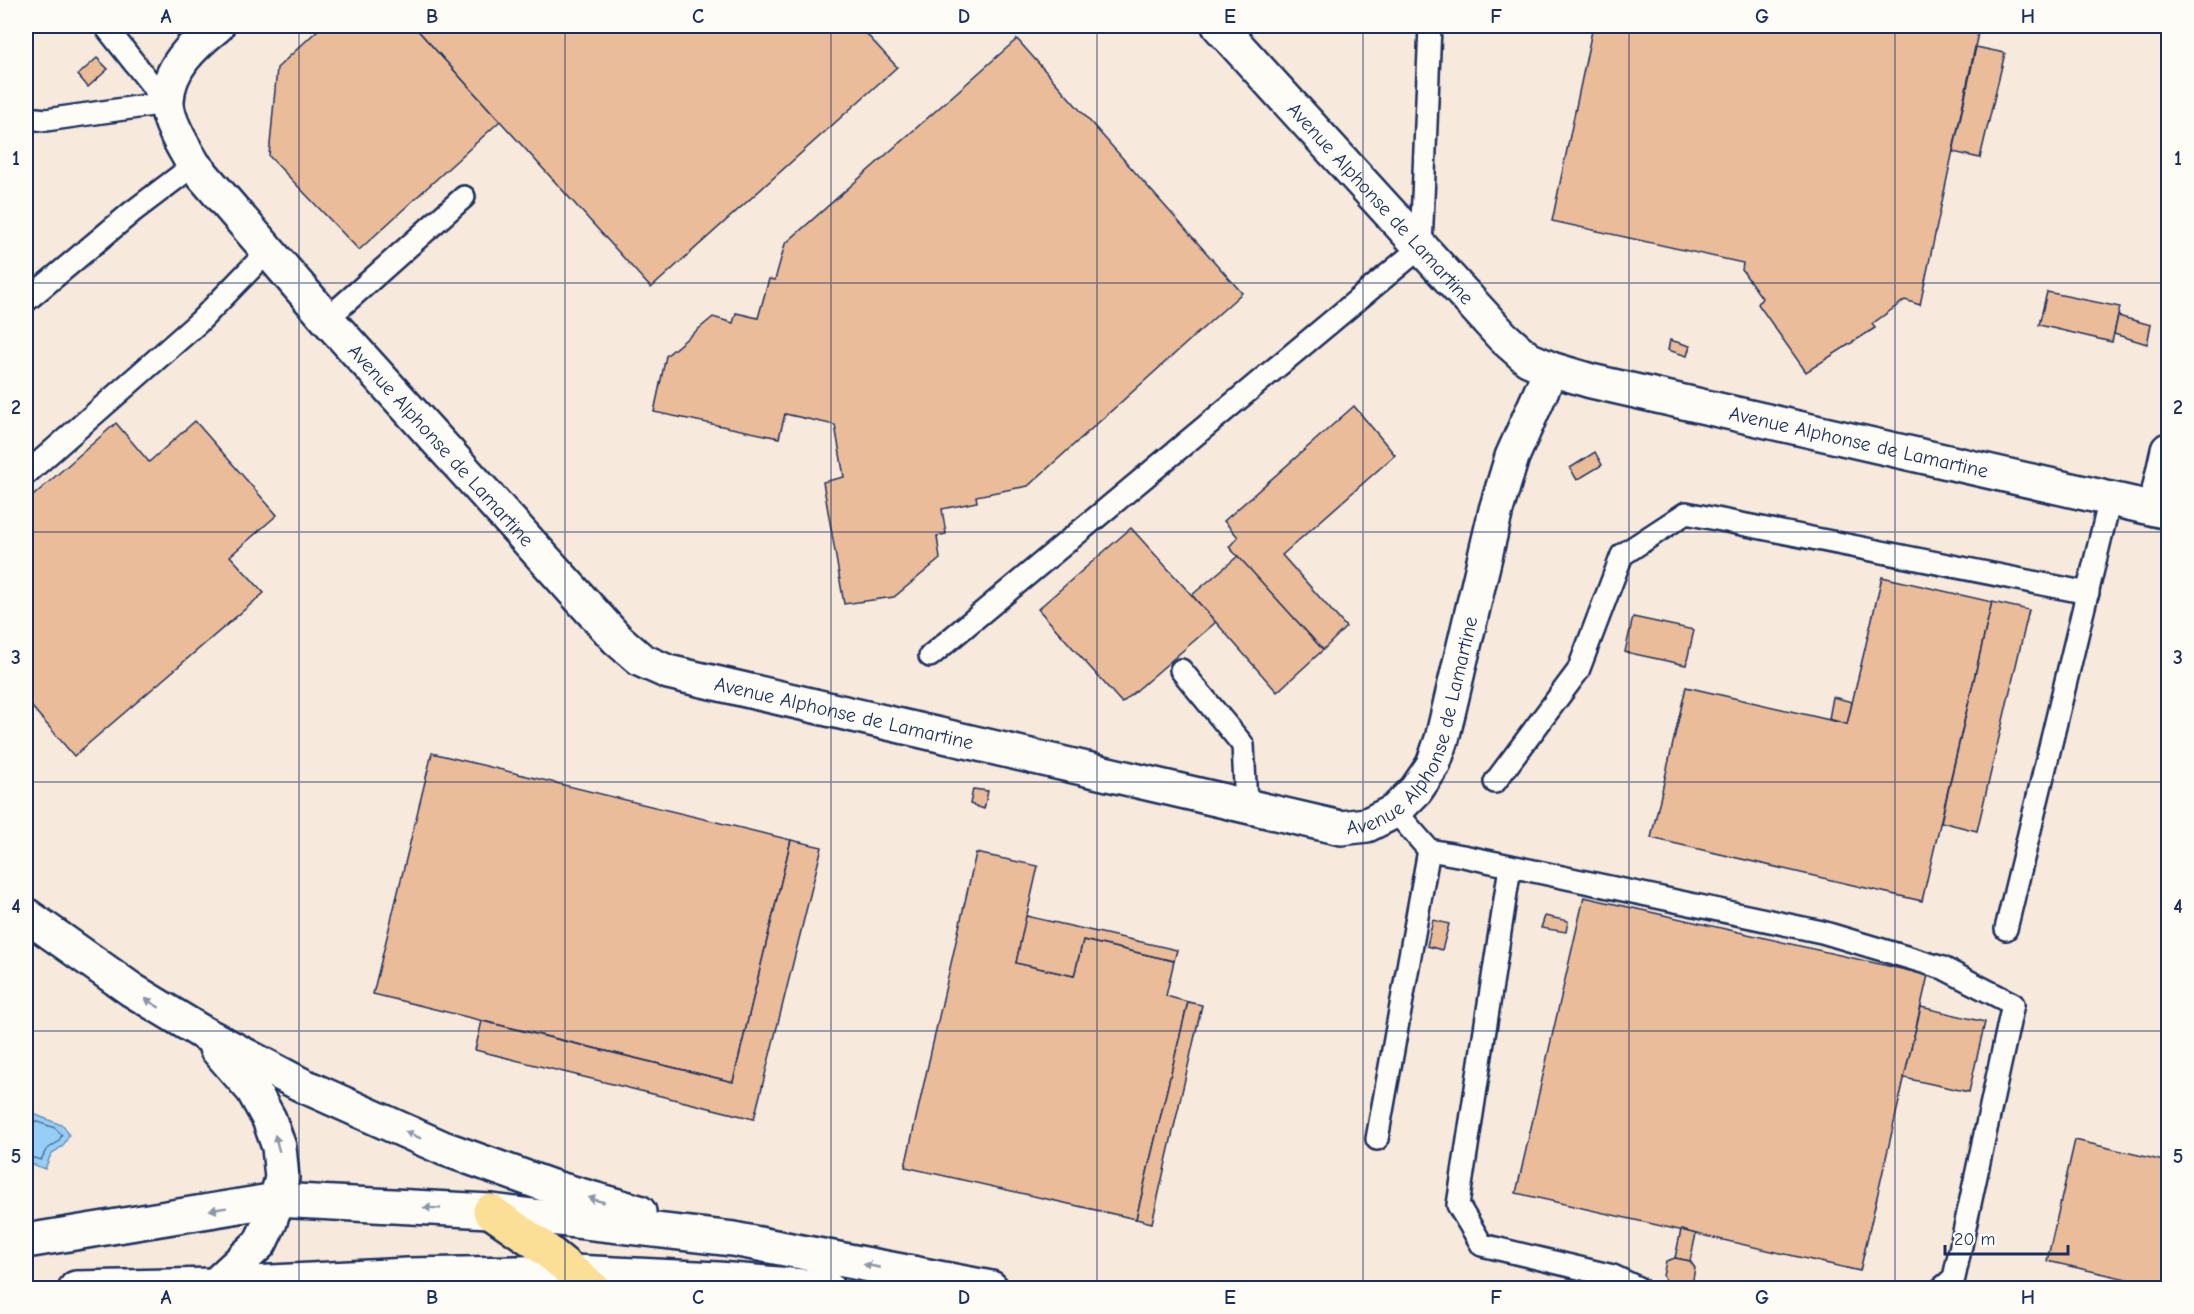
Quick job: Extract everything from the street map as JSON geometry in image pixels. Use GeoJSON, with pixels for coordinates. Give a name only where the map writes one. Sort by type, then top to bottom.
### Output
{"type":"FeatureCollection","features":[{"type":"Feature","properties":{"kind":"highway"},"geometry":{"type":"LineString","coordinates":[[490,1211],[542,1246],[583,1280]]}},
{"type":"Feature","properties":{"kind":"street"},"geometry":{"type":"LineString","coordinates":[[166,103],[170,85],[180,63],[192,46],[217,26]]}},
{"type":"Feature","properties":{"kind":"street","name":"Avenue Alphonse de Lamartine"},"geometry":{"type":"LineString","coordinates":[[1220,26],[1503,337],[1528,359],[1551,369],[1602,384],[2162,511]]}},
{"type":"Feature","properties":{"kind":"street","name":"Avenue Alphonse de Lamartine"},"geometry":{"type":"LineString","coordinates":[[166,103],[178,138],[194,165],[327,319],[609,630],[640,660],[668,672],[1341,828],[1367,825],[1395,811],[1416,790],[1433,765],[1442,739],[1496,510],[1512,457],[1551,369]]}},
{"type":"Feature","properties":{"kind":"street"},"geometry":{"type":"LineString","coordinates":[[2162,511],[2169,450]]}},
{"type":"Feature","properties":{"kind":"street"},"geometry":{"type":"LineString","coordinates":[[26,915],[132,990],[202,1033],[302,1085],[443,1148],[552,1187],[733,1239]]}},
{"type":"Feature","properties":{"kind":"street"},"geometry":{"type":"LineString","coordinates":[[202,1033],[253,1090],[269,1119],[279,1148],[282,1178],[270,1222],[260,1244],[215,1285]]}},
{"type":"Feature","properties":{"kind":"street"},"geometry":{"type":"LineString","coordinates":[[26,1241],[276,1200],[490,1211],[733,1239],[991,1288]]}},
{"type":"Feature","properties":{"kind":"street"},"geometry":{"type":"LineString","coordinates":[[76,1288],[215,1285],[408,1275],[583,1280],[718,1280],[827,1288]]}},
{"type":"Feature","properties":{"kind":"lane"},"geometry":{"type":"LineString","coordinates":[[105,26],[166,103]]}},
{"type":"Feature","properties":{"kind":"lane"},"geometry":{"type":"LineString","coordinates":[[930,656],[1421,247],[1430,26]]}},
{"type":"Feature","properties":{"kind":"lane"},"geometry":{"type":"LineString","coordinates":[[26,118],[46,120],[166,103]]}},
{"type":"Feature","properties":{"kind":"lane"},"geometry":{"type":"LineString","coordinates":[[26,301],[132,212],[194,165]]}},
{"type":"Feature","properties":{"kind":"lane"},"geometry":{"type":"LineString","coordinates":[[327,319],[464,197]]}},
{"type":"Feature","properties":{"kind":"lane"},"geometry":{"type":"LineString","coordinates":[[26,474],[199,322],[268,251]]}},
{"type":"Feature","properties":{"kind":"lane"},"geometry":{"type":"LineString","coordinates":[[2006,929],[2110,499]]}},
{"type":"Feature","properties":{"kind":"lane"},"geometry":{"type":"LineString","coordinates":[[1495,782],[1578,671],[1622,555],[1686,513],[2088,592]]}},
{"type":"Feature","properties":{"kind":"lane"},"geometry":{"type":"LineString","coordinates":[[1181,669],[1243,745],[1246,805]]}},
{"type":"Feature","properties":{"kind":"lane"},"geometry":{"type":"LineString","coordinates":[[1395,811],[1429,850],[1822,932],[1943,968],[2013,1004],[1954,1278],[1942,1288]]}},
{"type":"Feature","properties":{"kind":"lane"},"geometry":{"type":"LineString","coordinates":[[1377,1139],[1429,850]]}},
{"type":"Feature","properties":{"kind":"lane"},"geometry":{"type":"LineString","coordinates":[[1510,867],[1458,1205],[1482,1245],[1613,1276],[1638,1288]]}},
{"type":"Feature","properties":{"kind":"water"},"geometry":{"type":"Polygon","coordinates":[[[26,1111],[64,1126],[69,1135],[63,1146],[51,1154],[45,1169],[26,1162],[26,1111]]]}},
{"type":"Feature","properties":{"kind":"building"},"geometry":{"type":"Polygon","coordinates":[[[322,26],[414,26],[500,121],[359,250],[269,156],[277,68],[322,26]]]}},
{"type":"Feature","properties":{"kind":"building"},"geometry":{"type":"Polygon","coordinates":[[[414,26],[859,26],[897,67],[651,288],[414,26]]]}},
{"type":"Feature","properties":{"kind":"building"},"geometry":{"type":"Polygon","coordinates":[[[1593,26],[1946,26],[1978,33],[1920,305],[1905,300],[1872,324],[1875,328],[1806,372],[1758,304],[1762,298],[1742,270],[1743,263],[1552,221],[1593,26]]]}},
{"type":"Feature","properties":{"kind":"building"},"geometry":{"type":"Polygon","coordinates":[[[1017,39],[1242,293],[1028,486],[976,496],[977,502],[942,509],[946,534],[937,536],[940,559],[894,597],[844,604],[823,482],[844,477],[835,425],[785,414],[779,438],[654,412],[666,356],[713,317],[733,323],[736,313],[758,318],[769,279],[775,280],[785,244],[1017,39]]]}},
{"type":"Feature","properties":{"kind":"building"},"geometry":{"type":"Polygon","coordinates":[[[1976,47],[2005,53],[1980,158],[1953,152],[1976,47]]]}},
{"type":"Feature","properties":{"kind":"building"},"geometry":{"type":"Polygon","coordinates":[[[97,58],[108,69],[88,87],[78,75],[97,58]]]}},
{"type":"Feature","properties":{"kind":"building"},"geometry":{"type":"Polygon","coordinates":[[[2047,292],[2120,307],[2112,342],[2039,325],[2047,292]]]}},
{"type":"Feature","properties":{"kind":"building"},"geometry":{"type":"Polygon","coordinates":[[[2118,316],[2151,325],[2147,344],[2114,334],[2118,316]]]}},
{"type":"Feature","properties":{"kind":"building"},"geometry":{"type":"Polygon","coordinates":[[[1670,340],[1690,346],[1687,356],[1668,350],[1670,340]]]}},
{"type":"Feature","properties":{"kind":"building"},"geometry":{"type":"Polygon","coordinates":[[[1354,406],[1395,455],[1282,555],[1346,627],[1323,650],[1229,547],[1238,537],[1224,521],[1354,406]]]}},
{"type":"Feature","properties":{"kind":"building"},"geometry":{"type":"Polygon","coordinates":[[[195,421],[277,515],[230,556],[264,593],[74,756],[26,700],[26,502],[116,423],[149,462],[195,421]]]}},
{"type":"Feature","properties":{"kind":"building"},"geometry":{"type":"Polygon","coordinates":[[[1595,452],[1602,465],[1577,480],[1570,468],[1595,452]]]}},
{"type":"Feature","properties":{"kind":"building"},"geometry":{"type":"Polygon","coordinates":[[[1131,528],[1216,622],[1122,703],[1038,609],[1131,528]]]}},
{"type":"Feature","properties":{"kind":"building"},"geometry":{"type":"Polygon","coordinates":[[[1238,556],[1323,650],[1277,692],[1192,595],[1238,556]]]}},
{"type":"Feature","properties":{"kind":"building"},"geometry":{"type":"Polygon","coordinates":[[[1882,577],[1992,602],[1922,901],[1651,838],[1686,687],[1847,724],[1882,577]]]}},
{"type":"Feature","properties":{"kind":"building"},"geometry":{"type":"Polygon","coordinates":[[[1992,602],[2029,610],[1977,831],[1941,822],[1992,602]]]}},
{"type":"Feature","properties":{"kind":"building"},"geometry":{"type":"Polygon","coordinates":[[[1633,617],[1694,630],[1686,665],[1625,652],[1633,617]]]}},
{"type":"Feature","properties":{"kind":"building"},"geometry":{"type":"Polygon","coordinates":[[[1833,697],[1852,702],[1847,724],[1829,719],[1833,697]]]}},
{"type":"Feature","properties":{"kind":"building"},"geometry":{"type":"Polygon","coordinates":[[[432,753],[791,840],[733,1082],[373,994],[432,753]]]}},
{"type":"Feature","properties":{"kind":"building"},"geometry":{"type":"Polygon","coordinates":[[[973,789],[988,791],[984,809],[970,804],[973,789]]]}},
{"type":"Feature","properties":{"kind":"building"},"geometry":{"type":"Polygon","coordinates":[[[791,840],[822,847],[754,1119],[475,1050],[482,1021],[733,1082],[791,840]]]}},
{"type":"Feature","properties":{"kind":"building"},"geometry":{"type":"Polygon","coordinates":[[[976,853],[1038,866],[1016,963],[1074,976],[1083,940],[1174,961],[1166,996],[1188,1002],[1136,1219],[905,1167],[976,853]]]}},
{"type":"Feature","properties":{"kind":"building"},"geometry":{"type":"Polygon","coordinates":[[[1584,897],[1928,975],[1860,1271],[1516,1193],[1584,897]]]}},
{"type":"Feature","properties":{"kind":"building"},"geometry":{"type":"Polygon","coordinates":[[[1026,916],[1177,950],[1174,961],[1083,940],[1074,976],[1016,963],[1026,916]]]}},
{"type":"Feature","properties":{"kind":"building"},"geometry":{"type":"Polygon","coordinates":[[[1545,916],[1568,921],[1566,932],[1541,928],[1545,916]]]}},
{"type":"Feature","properties":{"kind":"building"},"geometry":{"type":"Polygon","coordinates":[[[1433,920],[1449,924],[1442,950],[1427,946],[1433,920]]]}},
{"type":"Feature","properties":{"kind":"building"},"geometry":{"type":"Polygon","coordinates":[[[1188,1002],[1202,1005],[1152,1223],[1136,1219],[1188,1002]]]}},
{"type":"Feature","properties":{"kind":"building"},"geometry":{"type":"Polygon","coordinates":[[[1921,1007],[1985,1022],[1969,1092],[1904,1078],[1921,1007]]]}},
{"type":"Feature","properties":{"kind":"building"},"geometry":{"type":"Polygon","coordinates":[[[2075,1140],[2168,1162],[2163,1182],[2168,1183],[2168,1288],[2139,1288],[2140,1282],[2047,1261],[2075,1140]]]}},
{"type":"Feature","properties":{"kind":"building"},"geometry":{"type":"Polygon","coordinates":[[[1681,1230],[1696,1234],[1690,1261],[1675,1258],[1681,1230]]]}},
{"type":"Feature","properties":{"kind":"building"},"geometry":{"type":"Polygon","coordinates":[[[1675,1258],[1690,1261],[1695,1268],[1692,1285],[1687,1288],[1669,1286],[1663,1276],[1666,1261],[1675,1258]]]}}]}
